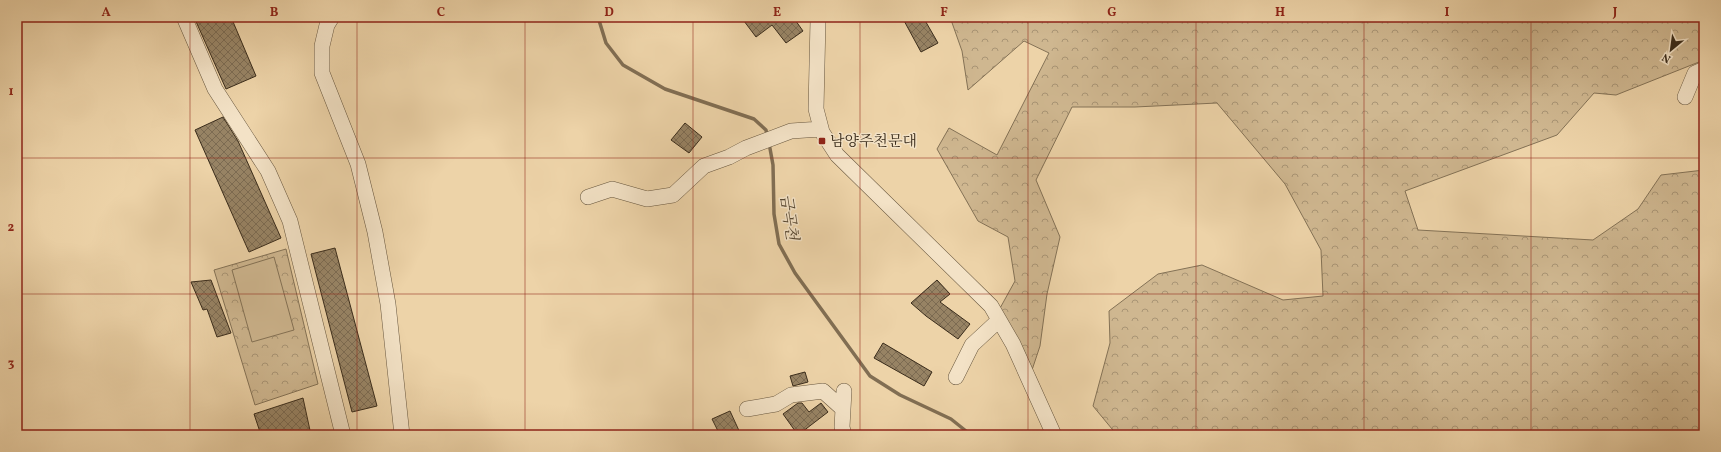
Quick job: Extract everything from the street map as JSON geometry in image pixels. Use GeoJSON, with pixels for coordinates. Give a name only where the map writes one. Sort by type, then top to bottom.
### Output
{"type":"FeatureCollection","features":[{"type":"Feature","properties":{"kind":"street"},"geometry":{"type":"LineString","coordinates":[[184,17],[216,89],[268,171],[290,221],[343,435]]}},
{"type":"Feature","properties":{"kind":"street"},"geometry":{"type":"LineString","coordinates":[[332,17],[327,25],[322,46],[322,73],[358,164],[375,232],[388,304],[402,435]]}},
{"type":"Feature","properties":{"kind":"street"},"geometry":{"type":"LineString","coordinates":[[816,17],[818,20],[816,109],[821,129],[837,155],[991,306],[1013,344],[1054,435]]}},
{"type":"Feature","properties":{"kind":"street"},"geometry":{"type":"LineString","coordinates":[[1685,97],[1696,73],[1704,69]]}},
{"type":"Feature","properties":{"kind":"street"},"geometry":{"type":"LineString","coordinates":[[588,197],[612,190],[647,199],[673,195],[704,166],[729,157],[746,148],[792,131],[821,129]]}},
{"type":"Feature","properties":{"kind":"street"},"geometry":{"type":"LineString","coordinates":[[956,377],[972,345],[1000,320]]}},
{"type":"Feature","properties":{"kind":"street"},"geometry":{"type":"LineString","coordinates":[[747,409],[776,404],[791,395],[823,391],[843,409]]}},
{"type":"Feature","properties":{"kind":"street"},"geometry":{"type":"LineString","coordinates":[[844,391],[842,427],[844,435]]}},
{"type":"Feature","properties":{"kind":"green space"},"geometry":{"type":"Polygon","coordinates":[[[950,17],[1704,17],[1704,60],[1616,95],[1594,93],[1557,135],[1405,191],[1418,230],[1593,240],[1638,209],[1661,175],[1704,170],[1704,435],[1117,435],[1093,406],[1110,343],[1109,311],[1158,274],[1202,265],[1283,300],[1323,296],[1321,250],[1285,184],[1217,103],[1135,107],[1072,107],[1036,180],[1060,237],[1047,294],[1040,346],[1032,370],[999,310],[1015,281],[1008,237],[978,221],[937,149],[949,128],[997,155],[1049,53],[1024,41],[968,90],[962,51],[950,17]]]}},
{"type":"Feature","properties":{"kind":"green space"},"geometry":{"type":"Polygon","coordinates":[[[286,249],[318,384],[255,405],[214,270],[286,249]]]}},
{"type":"Feature","properties":{"kind":"green space"},"geometry":{"type":"Polygon","coordinates":[[[274,257],[294,330],[252,342],[232,270],[274,257]]]}},
{"type":"Feature","properties":{"kind":"building"},"geometry":{"type":"Polygon","coordinates":[[[194,17],[231,17],[256,76],[226,89],[194,17]]]}},
{"type":"Feature","properties":{"kind":"building"},"geometry":{"type":"Polygon","coordinates":[[[741,17],[793,17],[803,31],[786,43],[772,25],[756,37],[741,17]]]}},
{"type":"Feature","properties":{"kind":"building"},"geometry":{"type":"Polygon","coordinates":[[[902,17],[923,17],[938,43],[921,52],[902,17]]]}},
{"type":"Feature","properties":{"kind":"building"},"geometry":{"type":"Polygon","coordinates":[[[223,117],[238,141],[281,238],[249,252],[195,130],[223,117]]]}},
{"type":"Feature","properties":{"kind":"building"},"geometry":{"type":"Polygon","coordinates":[[[685,123],[702,137],[689,153],[671,140],[685,123]]]}},
{"type":"Feature","properties":{"kind":"building"},"geometry":{"type":"Polygon","coordinates":[[[335,248],[377,406],[352,412],[311,254],[335,248]]]}},
{"type":"Feature","properties":{"kind":"building"},"geometry":{"type":"Polygon","coordinates":[[[211,280],[231,333],[217,337],[207,309],[203,310],[191,282],[211,280]]]}},
{"type":"Feature","properties":{"kind":"building"},"geometry":{"type":"Polygon","coordinates":[[[937,280],[950,294],[940,302],[970,324],[958,339],[911,303],[937,280]]]}},
{"type":"Feature","properties":{"kind":"building"},"geometry":{"type":"Polygon","coordinates":[[[883,343],[932,372],[924,386],[874,358],[883,343]]]}},
{"type":"Feature","properties":{"kind":"building"},"geometry":{"type":"Polygon","coordinates":[[[805,372],[808,382],[793,386],[790,376],[805,372]]]}},
{"type":"Feature","properties":{"kind":"building"},"geometry":{"type":"Polygon","coordinates":[[[303,398],[311,435],[261,435],[254,414],[303,398]]]}},
{"type":"Feature","properties":{"kind":"building"},"geometry":{"type":"Polygon","coordinates":[[[798,403],[802,403],[809,412],[821,403],[828,412],[798,435],[783,414],[798,403]]]}},
{"type":"Feature","properties":{"kind":"building"},"geometry":{"type":"Polygon","coordinates":[[[730,411],[741,435],[720,435],[712,419],[730,411]]]}},
{"type":"Feature","properties":{"kind":"waterway","name":"금곡천"},"geometry":{"type":"LineString","coordinates":[[598,17],[606,43],[623,65],[665,89],[754,119],[766,130],[767,135]]}},
{"type":"Feature","properties":{"kind":"waterway","name":"금곡천"},"geometry":{"type":"LineString","coordinates":[[769,143],[773,165],[774,214],[779,244],[795,273],[870,376],[900,395],[951,419],[971,435]]}},
{"type":"Feature","properties":{"kind":"place","name":"남양주천문대"},"geometry":{"type":"Point","coordinates":[822,141]}}]}
